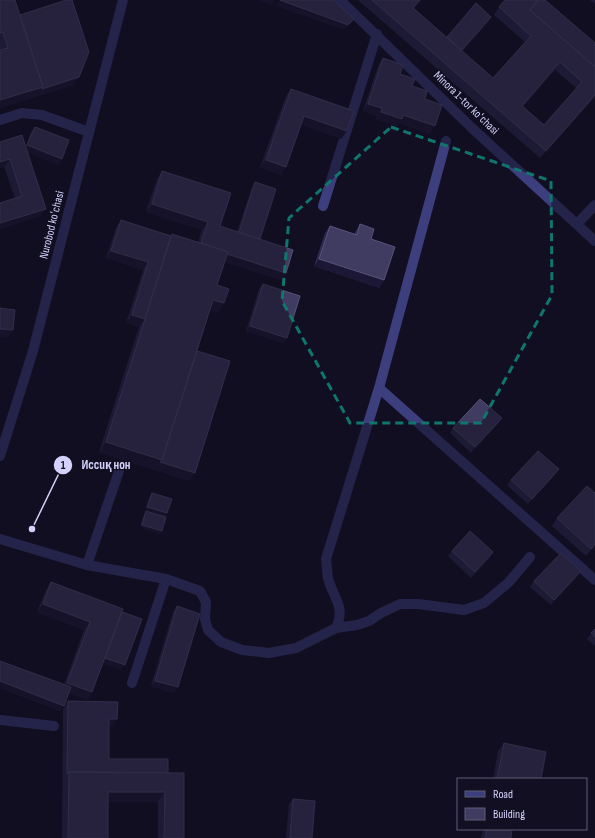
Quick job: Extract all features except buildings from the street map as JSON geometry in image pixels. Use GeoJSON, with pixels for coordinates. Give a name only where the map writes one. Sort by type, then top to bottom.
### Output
{"type":"FeatureCollection","features":[{"type":"Feature","properties":{"kind":"street","name":"Nurobod koʻchasi"},"geometry":{"type":"LineString","coordinates":[[0,456],[33,351],[123,0]]}},
{"type":"Feature","properties":{"kind":"street","name":"Minora 1-tor koʻchasi"},"geometry":{"type":"LineString","coordinates":[[340,0],[474,129],[595,241]]}},
{"type":"Feature","properties":{"kind":"street"},"geometry":{"type":"LineString","coordinates":[[323,206],[377,34]]}},
{"type":"Feature","properties":{"kind":"street"},"geometry":{"type":"LineString","coordinates":[[0,120],[22,112],[42,115],[89,132]]}},
{"type":"Feature","properties":{"kind":"street"},"geometry":{"type":"LineString","coordinates":[[336,628],[340,619],[339,606],[328,577],[326,559],[379,388],[446,141]]}},
{"type":"Feature","properties":{"kind":"street"},"geometry":{"type":"LineString","coordinates":[[577,224],[595,205]]}},
{"type":"Feature","properties":{"kind":"street"},"geometry":{"type":"LineString","coordinates":[[379,388],[595,580]]}},
{"type":"Feature","properties":{"kind":"street"},"geometry":{"type":"LineString","coordinates":[[87,565],[119,471]]}},
{"type":"Feature","properties":{"kind":"street"},"geometry":{"type":"LineString","coordinates":[[0,539],[87,565],[166,579],[200,591],[206,602],[205,619],[208,630],[221,642],[242,650],[269,653],[296,648],[336,628],[356,625],[368,621],[400,604],[418,604],[464,610],[484,603],[509,582],[530,557]]}},
{"type":"Feature","properties":{"kind":"street"},"geometry":{"type":"LineString","coordinates":[[132,683],[166,579]]}},
{"type":"Feature","properties":{"kind":"street"},"geometry":{"type":"LineString","coordinates":[[0,720],[54,726]]}},
{"type":"Feature","properties":{"kind":"highlighted area"},"geometry":{"type":"Polygon","coordinates":[[[391,127],[551,181],[552,295],[481,423],[350,423],[282,301],[289,218],[391,127]]]}},
{"type":"Feature","properties":{"kind":"place","name":"Иссиқ нон"},"geometry":{"type":"Point","coordinates":[32,529]}}]}
